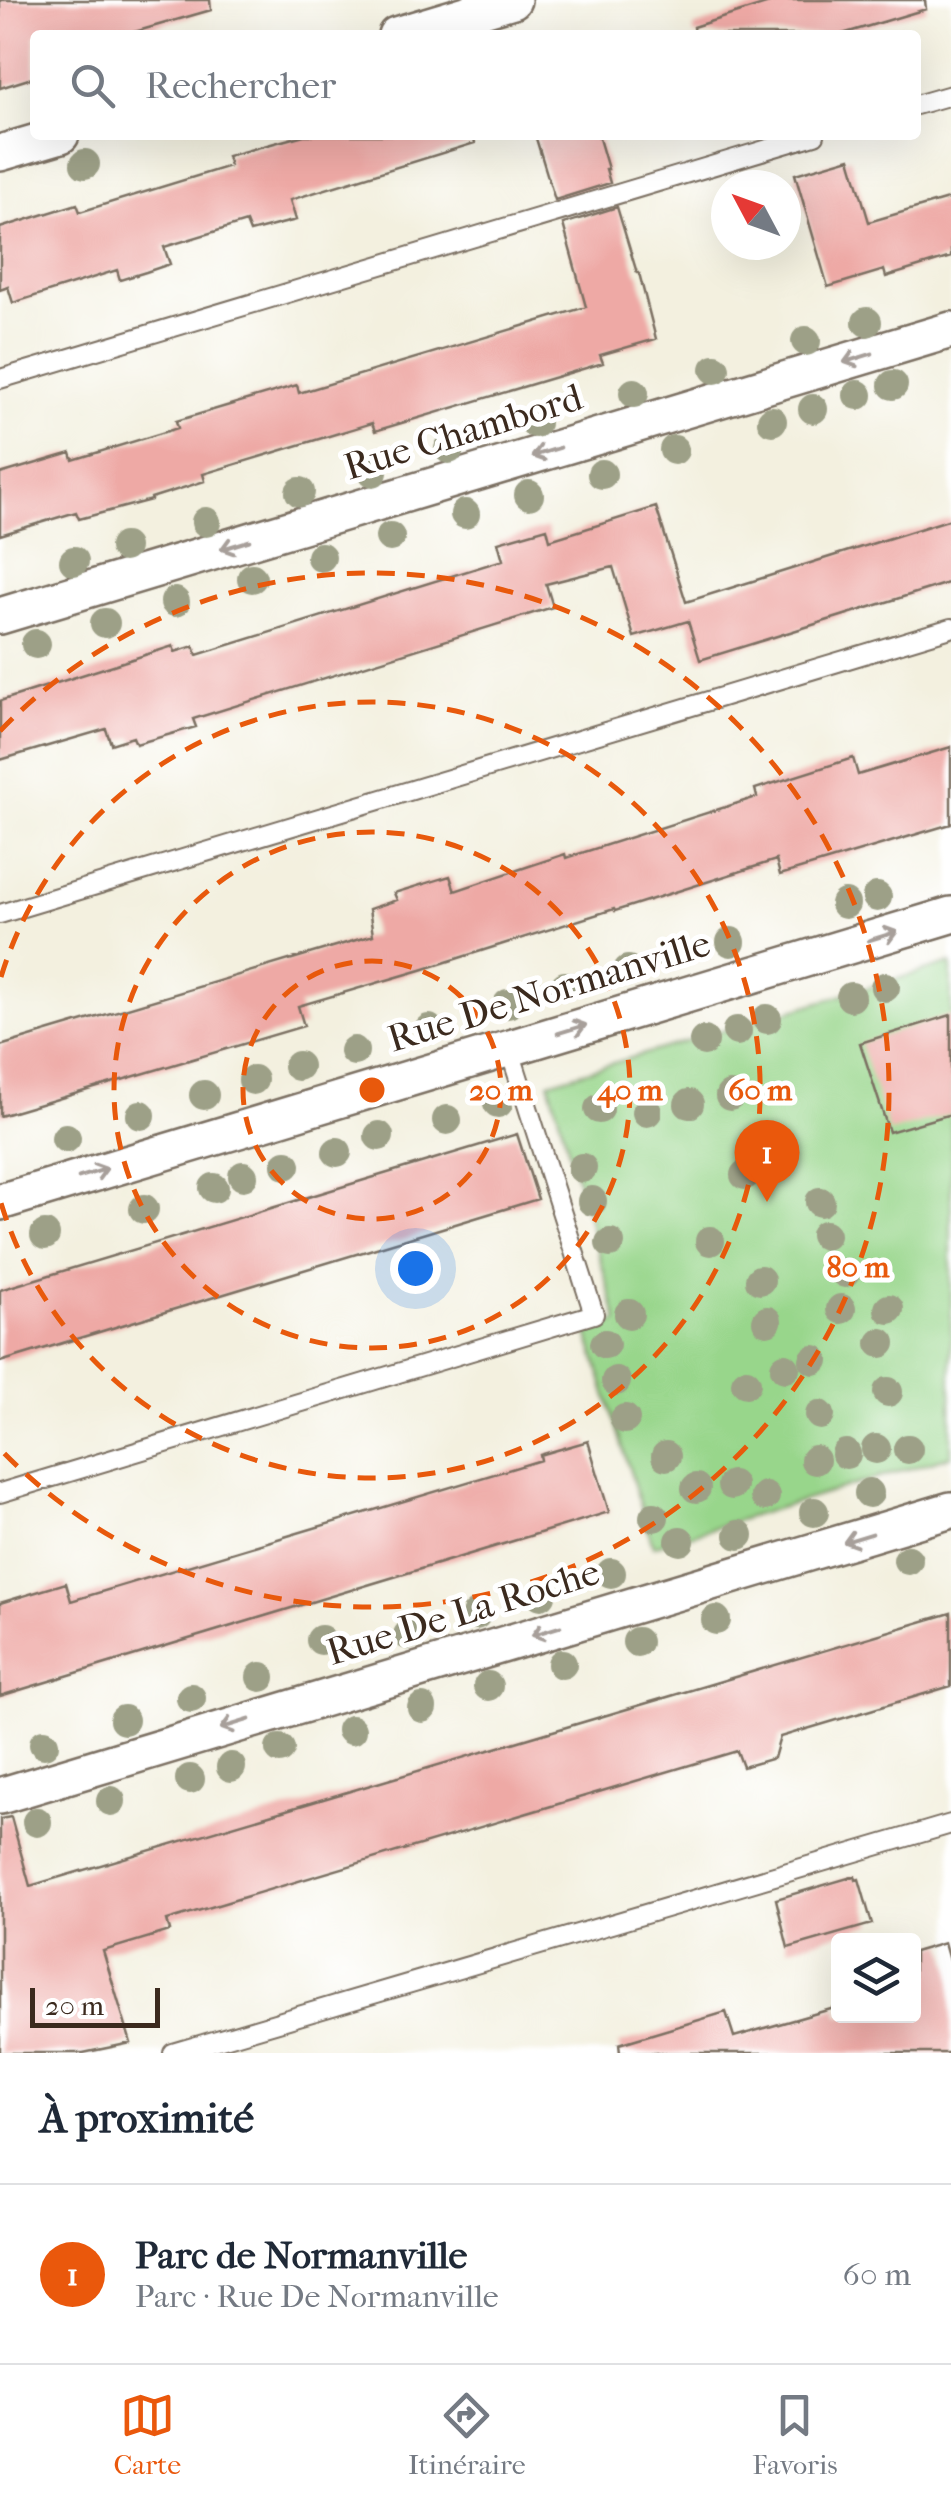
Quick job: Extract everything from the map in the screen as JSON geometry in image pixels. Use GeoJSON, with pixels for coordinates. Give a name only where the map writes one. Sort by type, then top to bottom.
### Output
{"type":"FeatureCollection","features":[{"type":"Feature","properties":{"kind":"street"},"geometry":{"type":"LineString","coordinates":[[413,30],[513,0]]}},
{"type":"Feature","properties":{"kind":"street"},"geometry":{"type":"LineString","coordinates":[[0,153],[44,140]]}},
{"type":"Feature","properties":{"kind":"street","name":"Rue Chambord"},"geometry":{"type":"LineString","coordinates":[[0,616],[951,330]]}},
{"type":"Feature","properties":{"kind":"street","name":"Rue De Normanville"},"geometry":{"type":"LineString","coordinates":[[0,1202],[951,915]]}},
{"type":"Feature","properties":{"kind":"street","name":"Rue De La Roche"},"geometry":{"type":"LineString","coordinates":[[0,1796],[951,1510]]}},
{"type":"Feature","properties":{"kind":"lane"},"geometry":{"type":"LineString","coordinates":[[921,103],[951,94]]}},
{"type":"Feature","properties":{"kind":"lane"},"geometry":{"type":"LineString","coordinates":[[0,379],[798,140]]}},
{"type":"Feature","properties":{"kind":"lane"},"geometry":{"type":"LineString","coordinates":[[0,914],[951,628]]}},
{"type":"Feature","properties":{"kind":"lane"},"geometry":{"type":"LineString","coordinates":[[0,1493],[594,1314],[509,1048]]}},
{"type":"Feature","properties":{"kind":"lane"},"geometry":{"type":"LineString","coordinates":[[173,2053],[951,1824]]}},
{"type":"Feature","properties":{"kind":"green space"},"geometry":{"type":"Polygon","coordinates":[[[951,963],[951,1456],[653,1546],[587,1332],[618,1321],[549,1082],[951,963]]]}},
{"type":"Feature","properties":{"kind":"building"},"geometry":{"type":"Polygon","coordinates":[[[0,0],[210,0],[211,10],[141,30],[30,30],[30,79],[0,88],[0,0]]]}},
{"type":"Feature","properties":{"kind":"building"},"geometry":{"type":"Polygon","coordinates":[[[779,0],[925,0],[926,9],[856,30],[693,27],[779,0]]]}},
{"type":"Feature","properties":{"kind":"building"},"geometry":{"type":"Polygon","coordinates":[[[286,140],[475,143],[290,200],[296,220],[250,232],[246,222],[164,247],[170,264],[146,272],[120,280],[117,270],[13,303],[8,287],[0,290],[0,228],[77,204],[80,212],[230,166],[227,156],[286,140]]]}},
{"type":"Feature","properties":{"kind":"building"},"geometry":{"type":"Polygon","coordinates":[[[537,140],[599,140],[610,183],[555,200],[537,140]]]}},
{"type":"Feature","properties":{"kind":"building"},"geometry":{"type":"Polygon","coordinates":[[[850,158],[869,222],[951,198],[951,257],[886,277],[884,270],[828,287],[801,195],[801,172],[850,158]]]}},
{"type":"Feature","properties":{"kind":"building"},"geometry":{"type":"Polygon","coordinates":[[[617,207],[656,339],[600,355],[603,363],[375,431],[372,423],[203,474],[205,481],[151,500],[79,519],[76,512],[0,535],[0,474],[71,453],[73,460],[178,428],[176,421],[297,385],[299,393],[586,307],[563,224],[617,207]]]}},
{"type":"Feature","properties":{"kind":"building"},"geometry":{"type":"Polygon","coordinates":[[[656,507],[686,602],[951,519],[951,582],[700,660],[688,621],[634,637],[613,567],[546,584],[553,607],[193,719],[196,727],[136,744],[133,737],[111,744],[106,729],[0,760],[0,701],[173,646],[175,652],[194,646],[197,655],[503,560],[498,542],[547,528],[550,540],[656,507]]]}},
{"type":"Feature","properties":{"kind":"building"},"geometry":{"type":"Polygon","coordinates":[[[951,747],[951,824],[780,875],[776,860],[298,1006],[304,1026],[0,1116],[0,1046],[373,935],[369,909],[397,900],[394,893],[450,876],[455,891],[757,797],[755,789],[853,758],[858,775],[951,747]]]}},
{"type":"Feature","properties":{"kind":"building"},"geometry":{"type":"Polygon","coordinates":[[[951,1015],[951,1114],[889,1132],[860,1043],[951,1015]]]}},
{"type":"Feature","properties":{"kind":"building"},"geometry":{"type":"Polygon","coordinates":[[[517,1134],[538,1199],[0,1362],[0,1290],[517,1134]]]}},
{"type":"Feature","properties":{"kind":"building"},"geometry":{"type":"Polygon","coordinates":[[[588,1441],[609,1512],[0,1696],[0,1603],[66,1583],[71,1601],[541,1460],[540,1455],[588,1441]]]}},
{"type":"Feature","properties":{"kind":"building"},"geometry":{"type":"Polygon","coordinates":[[[951,1613],[951,1686],[780,1737],[774,1758],[743,1767],[737,1751],[167,1920],[170,1931],[103,1951],[131,2043],[83,2053],[0,2053],[0,1819],[11,1817],[30,1886],[951,1613]]]}},
{"type":"Feature","properties":{"kind":"building"},"geometry":{"type":"Polygon","coordinates":[[[855,1876],[872,1924],[788,1948],[776,1899],[855,1876]]]}},
{"type":"Feature","properties":{"kind":"building"},"geometry":{"type":"Polygon","coordinates":[[[944,1943],[951,1968],[951,2053],[620,2053],[619,2044],[726,2012],[734,2037],[831,2009],[831,2023],[921,2023],[921,1950],[944,1943]]]}},
{"type":"Feature","properties":{"kind":"place","name":"Parc de Normanville"},"geometry":{"type":"Point","coordinates":[767,1202]}}]}
